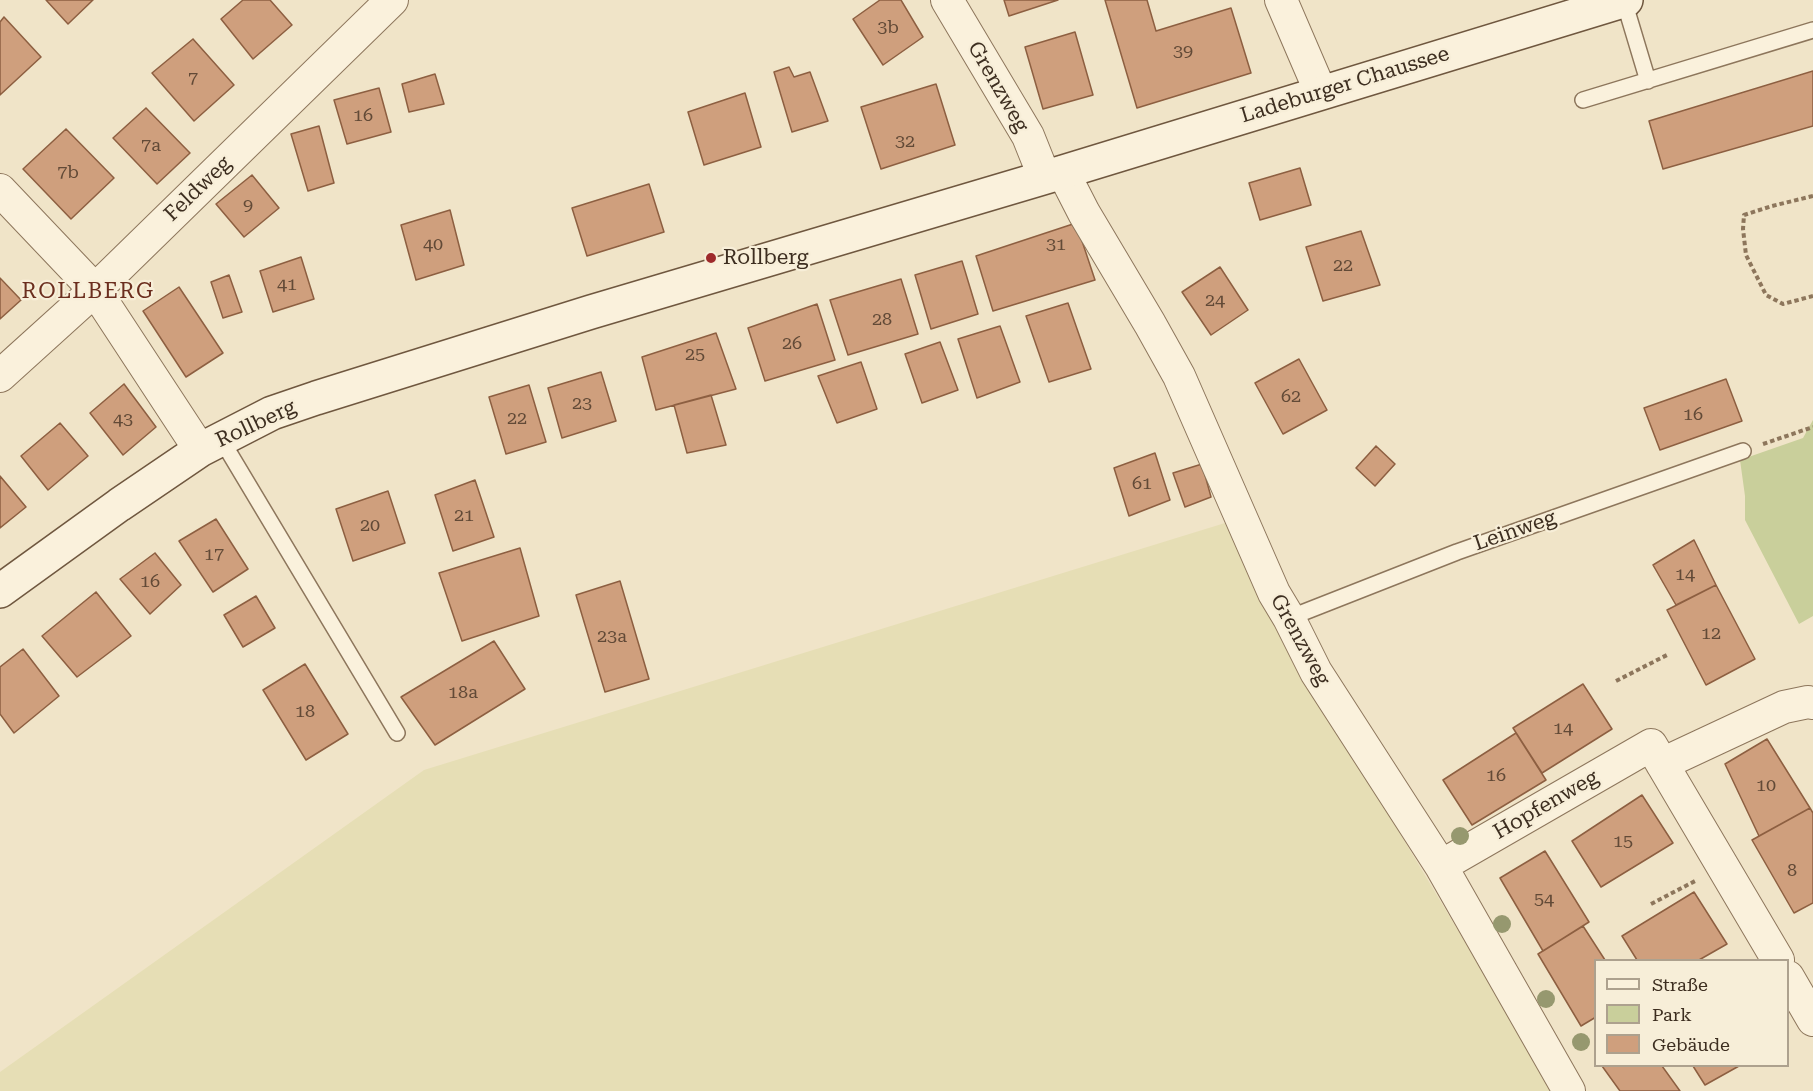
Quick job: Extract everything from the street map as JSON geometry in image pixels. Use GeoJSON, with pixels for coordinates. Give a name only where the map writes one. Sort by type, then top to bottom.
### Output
{"type":"FeatureCollection","features":[{"type":"Feature","properties":{"kind":"main road","name":"Ladeburger Chaussee"},"geometry":{"type":"LineString","coordinates":[[1054,174],[1625,0]]}},
{"type":"Feature","properties":{"kind":"main road","name":"Rollberg"},"geometry":{"type":"LineString","coordinates":[[0,591],[119,505],[210,445],[272,413],[591,312],[1054,174]]}},
{"type":"Feature","properties":{"kind":"street","name":"Feldweg"},"geometry":{"type":"LineString","coordinates":[[0,376],[95,290],[392,0]]}},
{"type":"Feature","properties":{"kind":"street","name":"Grenzweg"},"geometry":{"type":"LineString","coordinates":[[947,0],[1028,136],[1084,213],[1150,324],[1179,376],[1274,592],[1316,672],[1441,866],[1569,1091]]}},
{"type":"Feature","properties":{"kind":"street"},"geometry":{"type":"LineString","coordinates":[[1281,0],[1321,93]]}},
{"type":"Feature","properties":{"kind":"street"},"geometry":{"type":"LineString","coordinates":[[0,190],[95,290],[210,445]]}},
{"type":"Feature","properties":{"kind":"street","name":"Hopfenweg"},"geometry":{"type":"LineString","coordinates":[[1441,866],[1657,754],[1784,707],[1813,703]]}},
{"type":"Feature","properties":{"kind":"street"},"geometry":{"type":"LineString","coordinates":[[1657,754],[1777,959]]}},
{"type":"Feature","properties":{"kind":"street"},"geometry":{"type":"LineString","coordinates":[[1789,979],[1813,1020]]}},
{"type":"Feature","properties":{"kind":"lane"},"geometry":{"type":"LineString","coordinates":[[1625,0],[1648,81]]}},
{"type":"Feature","properties":{"kind":"lane"},"geometry":{"type":"LineString","coordinates":[[1584,100],[1813,30]]}},
{"type":"Feature","properties":{"kind":"lane"},"geometry":{"type":"LineString","coordinates":[[210,445],[397,733]]}},
{"type":"Feature","properties":{"kind":"lane","name":"Leinweg"},"geometry":{"type":"LineString","coordinates":[[1289,618],[1457,552],[1743,451]]}},
{"type":"Feature","properties":{"kind":"path"},"geometry":{"type":"LineString","coordinates":[[1813,196],[1744,215],[1743,229],[1746,255],[1766,295],[1783,304],[1813,296]]}},
{"type":"Feature","properties":{"kind":"path"},"geometry":{"type":"LineString","coordinates":[[1743,451],[1813,427]]}},
{"type":"Feature","properties":{"kind":"path"},"geometry":{"type":"LineString","coordinates":[[1616,681],[1667,655]]}},
{"type":"Feature","properties":{"kind":"path"},"geometry":{"type":"LineString","coordinates":[[1651,904],[1722,867]]}},
{"type":"Feature","properties":{"kind":"shaded area"},"geometry":{"type":"Polygon","coordinates":[[[1225,523],[1374,790],[1554,1091],[0,1091],[0,1072],[424,770],[1225,523]]]}},
{"type":"Feature","properties":{"kind":"green space"},"geometry":{"type":"Polygon","coordinates":[[[1813,420],[1813,616],[1799,624],[1745,520],[1745,496],[1740,460],[1803,438],[1813,420]]]}},
{"type":"Feature","properties":{"kind":"building"},"geometry":{"type":"Polygon","coordinates":[[[46,0],[93,0],[68,24],[46,0]]]}},
{"type":"Feature","properties":{"kind":"building"},"geometry":{"type":"Polygon","coordinates":[[[243,0],[270,0],[292,25],[253,59],[221,19],[243,0]]]}},
{"type":"Feature","properties":{"kind":"building"},"geometry":{"type":"Polygon","coordinates":[[[880,0],[901,0],[923,37],[883,65],[853,19],[880,0]]]}},
{"type":"Feature","properties":{"kind":"building"},"geometry":{"type":"Polygon","coordinates":[[[1004,0],[1058,0],[1009,16],[1004,0]]]}},
{"type":"Feature","properties":{"kind":"building"},"geometry":{"type":"Polygon","coordinates":[[[1105,0],[1147,0],[1156,31],[1231,8],[1251,73],[1137,108],[1105,0]]]}},
{"type":"Feature","properties":{"kind":"building"},"geometry":{"type":"Polygon","coordinates":[[[4,17],[41,57],[0,95],[0,22],[4,17]]]}},
{"type":"Feature","properties":{"kind":"building"},"geometry":{"type":"Polygon","coordinates":[[[1075,32],[1093,95],[1043,109],[1025,47],[1075,32]]]}},
{"type":"Feature","properties":{"kind":"building"},"geometry":{"type":"Polygon","coordinates":[[[193,39],[234,85],[194,121],[152,73],[193,39]]]}},
{"type":"Feature","properties":{"kind":"building"},"geometry":{"type":"Polygon","coordinates":[[[789,67],[794,77],[810,72],[828,121],[792,132],[774,72],[789,67]]]}},
{"type":"Feature","properties":{"kind":"building"},"geometry":{"type":"Polygon","coordinates":[[[1813,71],[1813,126],[1663,169],[1649,121],[1813,71]]]}},
{"type":"Feature","properties":{"kind":"building"},"geometry":{"type":"Polygon","coordinates":[[[435,74],[444,104],[409,112],[402,84],[435,74]]]}},
{"type":"Feature","properties":{"kind":"building"},"geometry":{"type":"Polygon","coordinates":[[[936,84],[955,145],[881,169],[861,107],[936,84]]]}},
{"type":"Feature","properties":{"kind":"building"},"geometry":{"type":"Polygon","coordinates":[[[379,88],[391,132],[347,144],[334,100],[379,88]]]}},
{"type":"Feature","properties":{"kind":"building"},"geometry":{"type":"Polygon","coordinates":[[[745,93],[761,147],[704,165],[688,112],[745,93]]]}},
{"type":"Feature","properties":{"kind":"building"},"geometry":{"type":"Polygon","coordinates":[[[146,108],[190,153],[157,184],[113,138],[146,108]]]}},
{"type":"Feature","properties":{"kind":"building"},"geometry":{"type":"Polygon","coordinates":[[[319,126],[334,183],[308,191],[291,134],[319,126]]]}},
{"type":"Feature","properties":{"kind":"building"},"geometry":{"type":"Polygon","coordinates":[[[66,129],[114,178],[71,219],[23,169],[66,129]]]}},
{"type":"Feature","properties":{"kind":"building"},"geometry":{"type":"Polygon","coordinates":[[[1300,168],[1311,205],[1260,220],[1249,183],[1300,168]]]}},
{"type":"Feature","properties":{"kind":"building"},"geometry":{"type":"Polygon","coordinates":[[[252,175],[279,208],[244,237],[216,204],[252,175]]]}},
{"type":"Feature","properties":{"kind":"building"},"geometry":{"type":"Polygon","coordinates":[[[649,184],[664,232],[587,256],[572,208],[649,184]]]}},
{"type":"Feature","properties":{"kind":"building"},"geometry":{"type":"Polygon","coordinates":[[[450,210],[464,265],[416,280],[401,225],[450,210]]]}},
{"type":"Feature","properties":{"kind":"building"},"geometry":{"type":"Polygon","coordinates":[[[1076,223],[1095,280],[993,311],[976,256],[1076,223]]]}},
{"type":"Feature","properties":{"kind":"building"},"geometry":{"type":"Polygon","coordinates":[[[1361,231],[1380,285],[1323,301],[1306,247],[1361,231]]]}},
{"type":"Feature","properties":{"kind":"building"},"geometry":{"type":"Polygon","coordinates":[[[301,257],[314,299],[273,312],[260,271],[301,257]]]}},
{"type":"Feature","properties":{"kind":"building"},"geometry":{"type":"Polygon","coordinates":[[[962,261],[978,314],[931,329],[915,275],[962,261]]]}},
{"type":"Feature","properties":{"kind":"building"},"geometry":{"type":"Polygon","coordinates":[[[1220,267],[1248,310],[1211,335],[1182,292],[1220,267]]]}},
{"type":"Feature","properties":{"kind":"building"},"geometry":{"type":"Polygon","coordinates":[[[229,275],[242,312],[223,318],[211,282],[229,275]]]}},
{"type":"Feature","properties":{"kind":"building"},"geometry":{"type":"Polygon","coordinates":[[[0,278],[21,300],[0,319],[0,278]]]}},
{"type":"Feature","properties":{"kind":"building"},"geometry":{"type":"Polygon","coordinates":[[[901,279],[918,334],[848,355],[830,300],[901,279]]]}},
{"type":"Feature","properties":{"kind":"building"},"geometry":{"type":"Polygon","coordinates":[[[179,287],[223,353],[186,377],[143,311],[179,287]]]}},
{"type":"Feature","properties":{"kind":"building"},"geometry":{"type":"Polygon","coordinates":[[[1068,303],[1091,369],[1049,382],[1026,316],[1068,303]]]}},
{"type":"Feature","properties":{"kind":"building"},"geometry":{"type":"Polygon","coordinates":[[[817,304],[835,360],[765,381],[748,328],[817,304]]]}},
{"type":"Feature","properties":{"kind":"building"},"geometry":{"type":"Polygon","coordinates":[[[1000,326],[1020,382],[977,398],[958,339],[1000,326]]]}},
{"type":"Feature","properties":{"kind":"building"},"geometry":{"type":"Polygon","coordinates":[[[716,333],[736,389],[656,410],[642,357],[716,333]]]}},
{"type":"Feature","properties":{"kind":"building"},"geometry":{"type":"Polygon","coordinates":[[[940,342],[958,390],[922,403],[905,354],[940,342]]]}},
{"type":"Feature","properties":{"kind":"building"},"geometry":{"type":"Polygon","coordinates":[[[1299,359],[1327,410],[1283,434],[1255,383],[1299,359]]]}},
{"type":"Feature","properties":{"kind":"building"},"geometry":{"type":"Polygon","coordinates":[[[861,362],[877,409],[837,423],[818,376],[861,362]]]}},
{"type":"Feature","properties":{"kind":"building"},"geometry":{"type":"Polygon","coordinates":[[[601,372],[616,421],[562,438],[548,388],[601,372]]]}},
{"type":"Feature","properties":{"kind":"building"},"geometry":{"type":"Polygon","coordinates":[[[1726,379],[1742,421],[1660,450],[1644,408],[1726,379]]]}},
{"type":"Feature","properties":{"kind":"building"},"geometry":{"type":"Polygon","coordinates":[[[124,384],[156,427],[123,455],[90,413],[124,384]]]}},
{"type":"Feature","properties":{"kind":"building"},"geometry":{"type":"Polygon","coordinates":[[[529,385],[546,442],[506,454],[489,397],[529,385]]]}},
{"type":"Feature","properties":{"kind":"building"},"geometry":{"type":"Polygon","coordinates":[[[711,395],[726,445],[687,453],[674,405],[711,395]]]}},
{"type":"Feature","properties":{"kind":"building"},"geometry":{"type":"Polygon","coordinates":[[[60,423],[88,456],[48,490],[21,456],[60,423]]]}},
{"type":"Feature","properties":{"kind":"building"},"geometry":{"type":"Polygon","coordinates":[[[1376,446],[1395,464],[1375,486],[1356,468],[1376,446]]]}},
{"type":"Feature","properties":{"kind":"building"},"geometry":{"type":"Polygon","coordinates":[[[1155,453],[1170,500],[1129,516],[1114,468],[1155,453]]]}},
{"type":"Feature","properties":{"kind":"building"},"geometry":{"type":"Polygon","coordinates":[[[1202,464],[1211,497],[1185,507],[1173,473],[1202,464]]]}},
{"type":"Feature","properties":{"kind":"building"},"geometry":{"type":"Polygon","coordinates":[[[0,476],[26,507],[0,528],[0,476]]]}},
{"type":"Feature","properties":{"kind":"building"},"geometry":{"type":"Polygon","coordinates":[[[475,480],[494,537],[453,551],[435,495],[475,480]]]}},
{"type":"Feature","properties":{"kind":"building"},"geometry":{"type":"Polygon","coordinates":[[[388,491],[405,543],[353,561],[336,509],[388,491]]]}},
{"type":"Feature","properties":{"kind":"building"},"geometry":{"type":"Polygon","coordinates":[[[216,519],[248,569],[213,592],[179,541],[216,519]]]}},
{"type":"Feature","properties":{"kind":"building"},"geometry":{"type":"Polygon","coordinates":[[[1694,540],[1716,585],[1676,605],[1653,565],[1694,540]]]}},
{"type":"Feature","properties":{"kind":"building"},"geometry":{"type":"Polygon","coordinates":[[[520,548],[539,616],[462,641],[439,573],[520,548]]]}},
{"type":"Feature","properties":{"kind":"building"},"geometry":{"type":"Polygon","coordinates":[[[155,553],[181,585],[150,614],[120,579],[155,553]]]}},
{"type":"Feature","properties":{"kind":"building"},"geometry":{"type":"Polygon","coordinates":[[[620,581],[649,679],[605,692],[576,595],[620,581]]]}},
{"type":"Feature","properties":{"kind":"building"},"geometry":{"type":"Polygon","coordinates":[[[1716,585],[1755,659],[1706,685],[1667,610],[1716,585]]]}},
{"type":"Feature","properties":{"kind":"building"},"geometry":{"type":"Polygon","coordinates":[[[96,592],[131,636],[77,677],[42,636],[96,592]]]}},
{"type":"Feature","properties":{"kind":"building"},"geometry":{"type":"Polygon","coordinates":[[[256,596],[275,628],[243,647],[224,615],[256,596]]]}},
{"type":"Feature","properties":{"kind":"building"},"geometry":{"type":"Polygon","coordinates":[[[494,641],[525,689],[435,745],[401,697],[494,641]]]}},
{"type":"Feature","properties":{"kind":"building"},"geometry":{"type":"Polygon","coordinates":[[[23,649],[59,696],[14,733],[0,714],[0,667],[23,649]]]}},
{"type":"Feature","properties":{"kind":"building"},"geometry":{"type":"Polygon","coordinates":[[[305,664],[348,734],[306,760],[263,690],[305,664]]]}},
{"type":"Feature","properties":{"kind":"building"},"geometry":{"type":"Polygon","coordinates":[[[1583,684],[1612,729],[1542,773],[1513,728],[1583,684]]]}},
{"type":"Feature","properties":{"kind":"building"},"geometry":{"type":"Polygon","coordinates":[[[1516,733],[1546,780],[1472,825],[1443,780],[1516,733]]]}},
{"type":"Feature","properties":{"kind":"building"},"geometry":{"type":"Polygon","coordinates":[[[1767,739],[1810,808],[1759,836],[1725,764],[1767,739]]]}},
{"type":"Feature","properties":{"kind":"building"},"geometry":{"type":"Polygon","coordinates":[[[1642,795],[1673,843],[1601,887],[1572,841],[1642,795]]]}},
{"type":"Feature","properties":{"kind":"building"},"geometry":{"type":"Polygon","coordinates":[[[1810,808],[1813,813],[1813,903],[1794,913],[1752,840],[1810,808]]]}},
{"type":"Feature","properties":{"kind":"building"},"geometry":{"type":"Polygon","coordinates":[[[1545,851],[1589,922],[1543,951],[1500,878],[1545,851]]]}},
{"type":"Feature","properties":{"kind":"building"},"geometry":{"type":"Polygon","coordinates":[[[1694,892],[1727,944],[1701,959],[1636,959],[1622,936],[1694,892]]]}},
{"type":"Feature","properties":{"kind":"building"},"geometry":{"type":"Polygon","coordinates":[[[1583,926],[1604,959],[1594,959],[1594,1018],[1581,1026],[1538,954],[1583,926]]]}},
{"type":"Feature","properties":{"kind":"building"},"geometry":{"type":"Polygon","coordinates":[[[1603,1067],[1663,1067],[1680,1091],[1620,1091],[1603,1067]]]}},
{"type":"Feature","properties":{"kind":"building"},"geometry":{"type":"Polygon","coordinates":[[[1694,1067],[1737,1067],[1705,1085],[1694,1067]]]}},
{"type":"Feature","properties":{"kind":"place","name":"Rollberg"},"geometry":{"type":"Point","coordinates":[711,258]}},
{"type":"Feature","properties":{"kind":"district","name":"ROLLBERG"},"geometry":{"type":"Point","coordinates":[88,292]}}]}
